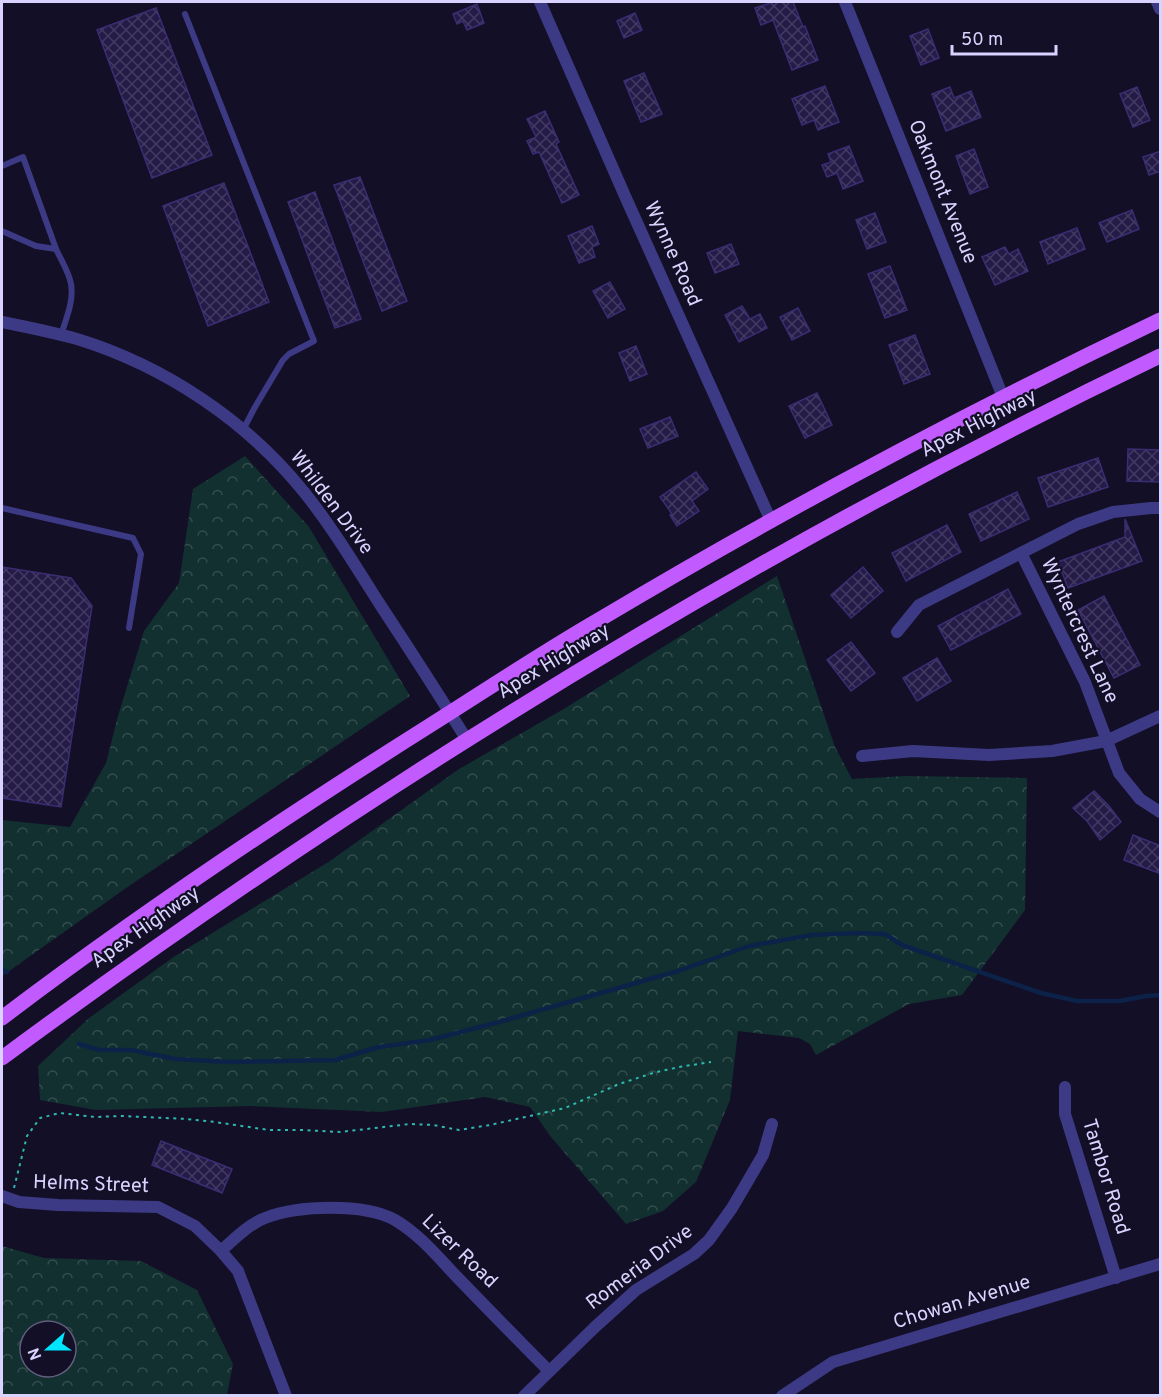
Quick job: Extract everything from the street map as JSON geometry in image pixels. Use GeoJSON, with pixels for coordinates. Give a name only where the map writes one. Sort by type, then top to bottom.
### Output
{"type":"FeatureCollection","features":[{"type":"Feature","properties":{"kind":"main road","name":"Apex Highway"},"geometry":{"type":"LineString","coordinates":[[2,1018],[53,979],[197,878],[377,759],[600,619],[883,460],[1003,397],[1161,320]]}},
{"type":"Feature","properties":{"kind":"main road","name":"Apex Highway"},"geometry":{"type":"LineString","coordinates":[[2,1058],[213,906],[467,740],[684,608],[1002,434],[1161,356]]}},
{"type":"Feature","properties":{"kind":"street","name":"Wynne Road"},"geometry":{"type":"LineString","coordinates":[[540,2],[771,521]]}},
{"type":"Feature","properties":{"kind":"street","name":"Oakmont Avenue"},"geometry":{"type":"LineString","coordinates":[[845,2],[1003,397]]}},
{"type":"Feature","properties":{"kind":"street"},"geometry":{"type":"LineString","coordinates":[[1157,2],[1161,9]]}},
{"type":"Feature","properties":{"kind":"street","name":"Whilden Drive"},"geometry":{"type":"LineString","coordinates":[[2,322],[61,335],[114,352],[152,369],[212,406],[243,430],[290,476],[325,520],[467,740]]}},
{"type":"Feature","properties":{"kind":"street"},"geometry":{"type":"LineString","coordinates":[[897,632],[919,605],[1078,524],[1113,512],[1161,508]]}},
{"type":"Feature","properties":{"kind":"street","name":"Wyntercrest Lane"},"geometry":{"type":"LineString","coordinates":[[1021,552],[1085,682],[1119,772],[1140,799],[1161,812]]}},
{"type":"Feature","properties":{"kind":"street"},"geometry":{"type":"LineString","coordinates":[[862,756],[913,751],[989,755],[1052,751],[1106,741],[1161,716]]}},
{"type":"Feature","properties":{"kind":"street","name":"Tambor Road"},"geometry":{"type":"LineString","coordinates":[[1065,1086],[1065,1114],[1116,1278]]}},
{"type":"Feature","properties":{"kind":"street","name":"Romeria Drive"},"geometry":{"type":"LineString","coordinates":[[524,1395],[636,1290],[694,1254],[709,1240],[732,1208],[763,1155],[772,1124]]}},
{"type":"Feature","properties":{"kind":"street","name":"Helms Street"},"geometry":{"type":"LineString","coordinates":[[6,1198],[19,1202],[57,1205],[158,1207],[195,1226],[222,1251],[238,1271],[286,1395]]}},
{"type":"Feature","properties":{"kind":"street","name":"Lizer Road"},"geometry":{"type":"LineString","coordinates":[[222,1251],[239,1235],[264,1218],[298,1209],[333,1208],[370,1211],[395,1220],[415,1234],[549,1371]]}},
{"type":"Feature","properties":{"kind":"street","name":"Chowan Avenue"},"geometry":{"type":"LineString","coordinates":[[782,1395],[833,1362],[1161,1264]]}},
{"type":"Feature","properties":{"kind":"lane"},"geometry":{"type":"LineString","coordinates":[[185,14],[314,341],[289,354],[283,360],[243,430]]}},
{"type":"Feature","properties":{"kind":"lane"},"geometry":{"type":"LineString","coordinates":[[2,166],[23,157],[56,249],[71,282],[70,309],[61,335]]}},
{"type":"Feature","properties":{"kind":"lane"},"geometry":{"type":"LineString","coordinates":[[2,231],[36,246],[56,249]]}},
{"type":"Feature","properties":{"kind":"lane"},"geometry":{"type":"LineString","coordinates":[[2,508],[133,538],[141,554],[129,628]]}},
{"type":"Feature","properties":{"kind":"path"},"geometry":{"type":"LineString","coordinates":[[6,1198],[27,1136],[40,1118],[60,1113],[95,1117],[188,1119],[269,1130],[339,1132],[410,1124],[433,1125],[459,1130],[565,1108],[619,1084],[653,1073],[711,1062]]}},
{"type":"Feature","properties":{"kind":"green space"},"geometry":{"type":"Polygon","coordinates":[[[245,456],[309,527],[410,696],[129,886],[2,976],[2,820],[70,827],[106,763],[144,631],[179,583],[193,489],[245,456]]]}},
{"type":"Feature","properties":{"kind":"green space"},"geometry":{"type":"Polygon","coordinates":[[[777,576],[835,747],[852,779],[905,776],[1027,778],[1025,910],[962,995],[909,1004],[816,1055],[810,1044],[799,1038],[738,1031],[730,1100],[696,1182],[663,1211],[626,1224],[551,1137],[530,1107],[485,1097],[382,1112],[250,1106],[96,1110],[40,1100],[38,1066],[89,1018],[175,956],[330,861],[459,769],[562,710],[777,576]]]}},
{"type":"Feature","properties":{"kind":"green space"},"geometry":{"type":"Polygon","coordinates":[[[2,1246],[44,1258],[141,1261],[197,1290],[233,1364],[227,1395],[2,1395],[2,1246]]]}},
{"type":"Feature","properties":{"kind":"building"},"geometry":{"type":"Polygon","coordinates":[[[773,2],[793,2],[818,60],[792,70],[773,20],[761,25],[755,8],[773,2]]]}},
{"type":"Feature","properties":{"kind":"building"},"geometry":{"type":"Polygon","coordinates":[[[477,4],[484,23],[467,30],[463,21],[457,24],[453,14],[477,4]]]}},
{"type":"Feature","properties":{"kind":"building"},"geometry":{"type":"Polygon","coordinates":[[[156,8],[212,155],[152,178],[97,30],[156,8]]]}},
{"type":"Feature","properties":{"kind":"building"},"geometry":{"type":"Polygon","coordinates":[[[635,13],[642,30],[624,38],[617,21],[635,13]]]}},
{"type":"Feature","properties":{"kind":"building"},"geometry":{"type":"Polygon","coordinates":[[[928,29],[939,58],[921,65],[910,36],[928,29]]]}},
{"type":"Feature","properties":{"kind":"building"},"geometry":{"type":"Polygon","coordinates":[[[644,73],[662,114],[641,122],[624,81],[644,73]]]}},
{"type":"Feature","properties":{"kind":"building"},"geometry":{"type":"Polygon","coordinates":[[[825,86],[839,122],[818,130],[814,120],[802,125],[792,99],[825,86]]]}},
{"type":"Feature","properties":{"kind":"building"},"geometry":{"type":"Polygon","coordinates":[[[950,87],[954,98],[971,91],[981,117],[946,131],[932,94],[950,87]]]}},
{"type":"Feature","properties":{"kind":"building"},"geometry":{"type":"Polygon","coordinates":[[[1137,87],[1150,120],[1133,127],[1120,94],[1137,87]]]}},
{"type":"Feature","properties":{"kind":"building"},"geometry":{"type":"Polygon","coordinates":[[[545,111],[559,142],[556,144],[579,195],[562,203],[539,152],[533,154],[527,141],[536,137],[527,119],[545,111]]]}},
{"type":"Feature","properties":{"kind":"building"},"geometry":{"type":"Polygon","coordinates":[[[849,146],[863,181],[843,189],[837,173],[827,177],[822,165],[831,162],[828,154],[849,146]]]}},
{"type":"Feature","properties":{"kind":"building"},"geometry":{"type":"Polygon","coordinates":[[[974,149],[988,187],[970,194],[956,156],[974,149]]]}},
{"type":"Feature","properties":{"kind":"building"},"geometry":{"type":"Polygon","coordinates":[[[1161,151],[1161,171],[1149,175],[1143,157],[1161,151]]]}},
{"type":"Feature","properties":{"kind":"building"},"geometry":{"type":"Polygon","coordinates":[[[360,177],[407,301],[382,311],[334,185],[360,177]]]}},
{"type":"Feature","properties":{"kind":"building"},"geometry":{"type":"Polygon","coordinates":[[[224,183],[269,302],[208,326],[163,206],[224,183]]]}},
{"type":"Feature","properties":{"kind":"building"},"geometry":{"type":"Polygon","coordinates":[[[315,192],[361,319],[335,328],[288,202],[315,192]]]}},
{"type":"Feature","properties":{"kind":"building"},"geometry":{"type":"Polygon","coordinates":[[[1132,210],[1139,229],[1107,242],[1099,223],[1132,210]]]}},
{"type":"Feature","properties":{"kind":"building"},"geometry":{"type":"Polygon","coordinates":[[[875,213],[886,242],[867,249],[856,220],[875,213]]]}},
{"type":"Feature","properties":{"kind":"building"},"geometry":{"type":"Polygon","coordinates":[[[592,226],[599,244],[592,247],[595,257],[579,263],[568,236],[592,226]]]}},
{"type":"Feature","properties":{"kind":"building"},"geometry":{"type":"Polygon","coordinates":[[[1077,228],[1085,249],[1048,264],[1040,242],[1077,228]]]}},
{"type":"Feature","properties":{"kind":"building"},"geometry":{"type":"Polygon","coordinates":[[[731,244],[739,264],[715,273],[707,253],[731,244]]]}},
{"type":"Feature","properties":{"kind":"building"},"geometry":{"type":"Polygon","coordinates":[[[1005,247],[1009,254],[1018,249],[1028,271],[995,285],[982,257],[1005,247]]]}},
{"type":"Feature","properties":{"kind":"building"},"geometry":{"type":"Polygon","coordinates":[[[890,266],[907,310],[885,318],[868,274],[890,266]]]}},
{"type":"Feature","properties":{"kind":"building"},"geometry":{"type":"Polygon","coordinates":[[[610,282],[625,309],[608,318],[593,291],[610,282]]]}},
{"type":"Feature","properties":{"kind":"building"},"geometry":{"type":"Polygon","coordinates":[[[742,306],[750,319],[760,314],[767,328],[739,342],[725,315],[742,306]]]}},
{"type":"Feature","properties":{"kind":"building"},"geometry":{"type":"Polygon","coordinates":[[[798,308],[810,331],[792,340],[780,317],[798,308]]]}},
{"type":"Feature","properties":{"kind":"building"},"geometry":{"type":"Polygon","coordinates":[[[915,335],[930,374],[904,384],[889,345],[915,335]]]}},
{"type":"Feature","properties":{"kind":"building"},"geometry":{"type":"Polygon","coordinates":[[[636,346],[647,374],[630,381],[619,353],[636,346]]]}},
{"type":"Feature","properties":{"kind":"building"},"geometry":{"type":"Polygon","coordinates":[[[817,393],[832,425],[805,438],[789,406],[817,393]]]}},
{"type":"Feature","properties":{"kind":"building"},"geometry":{"type":"Polygon","coordinates":[[[670,417],[678,436],[648,448],[640,429],[670,417]]]}},
{"type":"Feature","properties":{"kind":"building"},"geometry":{"type":"Polygon","coordinates":[[[1128,449],[1161,450],[1161,482],[1127,481],[1128,449]]]}},
{"type":"Feature","properties":{"kind":"building"},"geometry":{"type":"Polygon","coordinates":[[[1098,458],[1108,487],[1048,507],[1038,478],[1098,458]]]}},
{"type":"Feature","properties":{"kind":"building"},"geometry":{"type":"Polygon","coordinates":[[[696,472],[708,489],[692,501],[699,511],[677,526],[660,497],[696,472]]]}},
{"type":"Feature","properties":{"kind":"building"},"geometry":{"type":"Polygon","coordinates":[[[1017,492],[1029,519],[981,541],[969,514],[1017,492]]]}},
{"type":"Feature","properties":{"kind":"building"},"geometry":{"type":"Polygon","coordinates":[[[1125,519],[1142,561],[1068,588],[1058,562],[1125,537],[1125,519]]]}},
{"type":"Feature","properties":{"kind":"building"},"geometry":{"type":"Polygon","coordinates":[[[947,525],[961,552],[906,581],[892,553],[947,525]]]}},
{"type":"Feature","properties":{"kind":"building"},"geometry":{"type":"Polygon","coordinates":[[[2,567],[71,578],[92,606],[61,807],[2,798],[2,567]]]}},
{"type":"Feature","properties":{"kind":"building"},"geometry":{"type":"Polygon","coordinates":[[[863,567],[883,591],[851,618],[831,595],[863,567]]]}},
{"type":"Feature","properties":{"kind":"building"},"geometry":{"type":"Polygon","coordinates":[[[1008,589],[1021,614],[951,650],[938,626],[1008,589]]]}},
{"type":"Feature","properties":{"kind":"building"},"geometry":{"type":"Polygon","coordinates":[[[1104,596],[1140,665],[1114,678],[1078,610],[1104,596]]]}},
{"type":"Feature","properties":{"kind":"building"},"geometry":{"type":"Polygon","coordinates":[[[851,642],[875,673],[851,691],[827,660],[851,642]]]}},
{"type":"Feature","properties":{"kind":"building"},"geometry":{"type":"Polygon","coordinates":[[[937,658],[951,681],[917,701],[903,678],[937,658]]]}},
{"type":"Feature","properties":{"kind":"building"},"geometry":{"type":"Polygon","coordinates":[[[1094,791],[1121,822],[1100,840],[1087,821],[1073,808],[1094,791]]]}},
{"type":"Feature","properties":{"kind":"building"},"geometry":{"type":"Polygon","coordinates":[[[1133,835],[1161,846],[1161,874],[1124,860],[1133,835]]]}},
{"type":"Feature","properties":{"kind":"building"},"geometry":{"type":"Polygon","coordinates":[[[161,1141],[232,1169],[222,1193],[152,1165],[161,1141]]]}},
{"type":"Feature","properties":{"kind":"waterway"},"geometry":{"type":"LineString","coordinates":[[79,1044],[99,1050],[131,1050],[175,1059],[229,1062],[335,1060],[379,1047],[430,1040],[499,1022],[678,971],[749,946],[812,935],[856,933],[885,934],[902,945],[1041,993],[1077,1001],[1120,1001],[1160,995]]}},
{"type":"Feature","properties":{"kind":"waterway"},"geometry":{"type":"LineString","coordinates":[[2,970],[7,972]]}}]}
